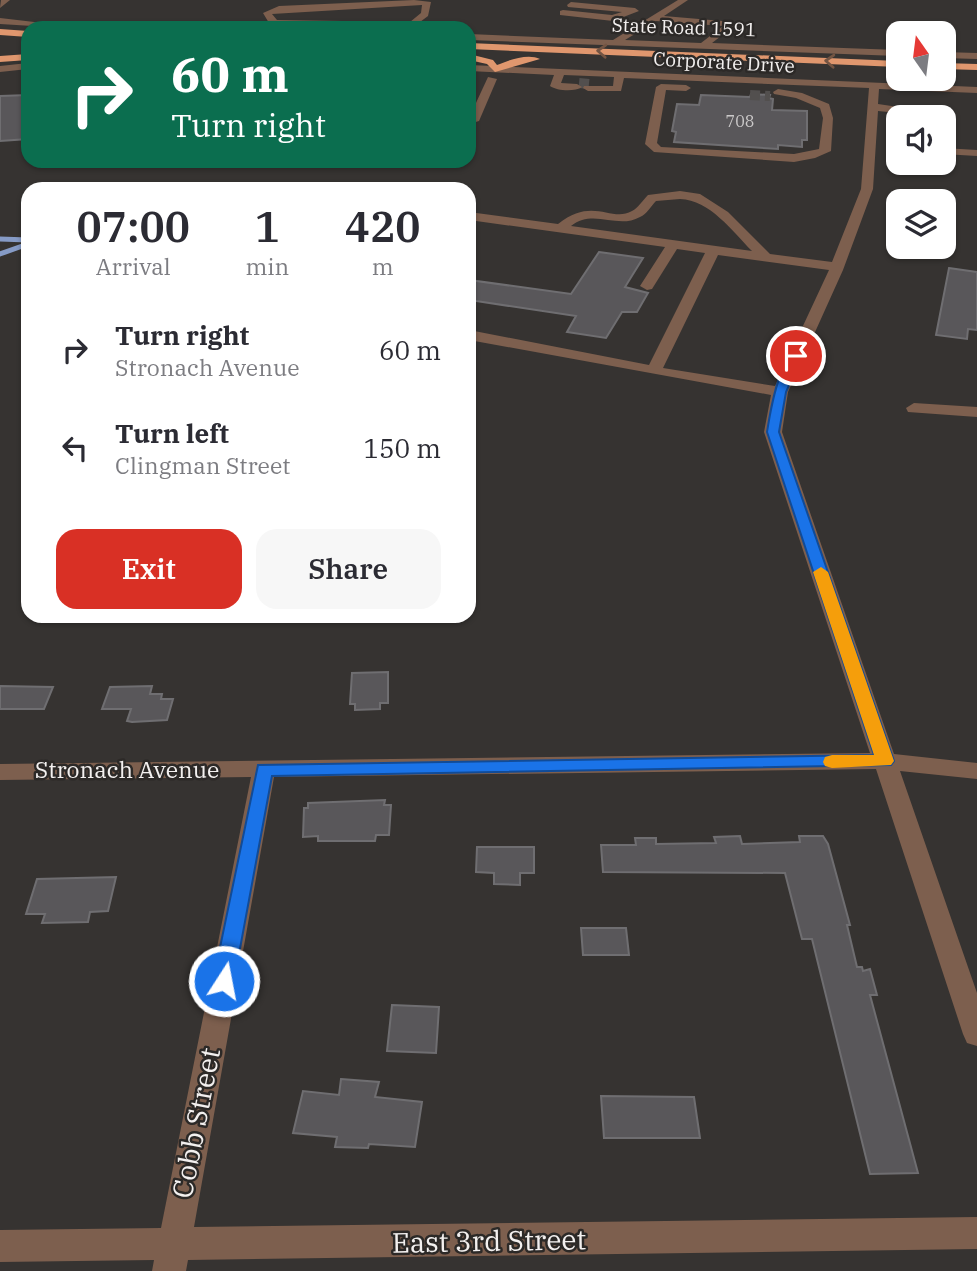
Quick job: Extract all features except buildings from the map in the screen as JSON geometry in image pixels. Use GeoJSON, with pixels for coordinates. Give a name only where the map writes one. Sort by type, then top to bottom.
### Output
{"type":"FeatureCollection","features":[{"type":"Feature","properties":{"kind":"highway"},"geometry":{"type":"LineString","coordinates":[[0,32],[21,34]]}},
{"type":"Feature","properties":{"kind":"highway"},"geometry":{"type":"LineString","coordinates":[[0,44],[21,43]]}},
{"type":"Feature","properties":{"kind":"highway"},"geometry":{"type":"LineString","coordinates":[[476,46],[886,63]]}},
{"type":"Feature","properties":{"kind":"highway"},"geometry":{"type":"LineString","coordinates":[[0,53],[21,54]]}},
{"type":"Feature","properties":{"kind":"highway"},"geometry":{"type":"LineString","coordinates":[[0,59],[21,55]]}},
{"type":"Feature","properties":{"kind":"highway"},"geometry":{"type":"LineString","coordinates":[[476,57],[886,74]]}},
{"type":"Feature","properties":{"kind":"highway"},"geometry":{"type":"LineString","coordinates":[[476,59],[490,62],[493,74],[512,62],[535,59]]}},
{"type":"Feature","properties":{"kind":"highway"},"geometry":{"type":"LineString","coordinates":[[956,66],[977,67]]}},
{"type":"Feature","properties":{"kind":"highway"},"geometry":{"type":"LineString","coordinates":[[956,77],[977,78]]}},
{"type":"Feature","properties":{"kind":"street"},"geometry":{"type":"LineString","coordinates":[[0,5],[6,0]]}},
{"type":"Feature","properties":{"kind":"street"},"geometry":{"type":"LineString","coordinates":[[617,41],[684,0]]}},
{"type":"Feature","properties":{"kind":"street"},"geometry":{"type":"LineString","coordinates":[[270,21],[267,15],[272,11],[365,9],[427,2],[425,14],[417,21]]}},
{"type":"Feature","properties":{"kind":"street"},"geometry":{"type":"LineString","coordinates":[[551,30],[563,13],[573,3],[635,11],[604,29],[563,13]]}},
{"type":"Feature","properties":{"kind":"street"},"geometry":{"type":"LineString","coordinates":[[655,18],[731,24],[704,45]]}},
{"type":"Feature","properties":{"kind":"street"},"geometry":{"type":"LineString","coordinates":[[0,21],[21,23]]}},
{"type":"Feature","properties":{"kind":"street","name":"State Road 1591"},"geometry":{"type":"LineString","coordinates":[[476,36],[604,29],[617,41],[886,53]]}},
{"type":"Feature","properties":{"kind":"street"},"geometry":{"type":"LineString","coordinates":[[956,55],[977,56]]}},
{"type":"Feature","properties":{"kind":"street"},"geometry":{"type":"LineString","coordinates":[[0,69],[21,67]]}},
{"type":"Feature","properties":{"kind":"street","name":"Corporate Drive"},"geometry":{"type":"LineString","coordinates":[[476,70],[493,74],[730,85],[977,90]]}},
{"type":"Feature","properties":{"kind":"street"},"geometry":{"type":"LineString","coordinates":[[476,77],[493,74]]}},
{"type":"Feature","properties":{"kind":"street"},"geometry":{"type":"LineString","coordinates":[[476,116],[493,74]]}},
{"type":"Feature","properties":{"kind":"street"},"geometry":{"type":"LineString","coordinates":[[559,77],[555,86],[618,89],[619,80]]}},
{"type":"Feature","properties":{"kind":"street"},"geometry":{"type":"LineString","coordinates":[[730,85],[792,94],[818,102],[827,110],[825,150],[820,154],[794,158],[664,151],[651,144],[660,87],[730,85]]}},
{"type":"Feature","properties":{"kind":"street"},"geometry":{"type":"LineString","coordinates":[[874,86],[867,189],[837,267],[780,392],[773,432],[977,1034]]}},
{"type":"Feature","properties":{"kind":"street"},"geometry":{"type":"LineString","coordinates":[[770,96],[792,94]]}},
{"type":"Feature","properties":{"kind":"street"},"geometry":{"type":"LineString","coordinates":[[873,107],[886,108]]}},
{"type":"Feature","properties":{"kind":"street"},"geometry":{"type":"LineString","coordinates":[[956,152],[977,153]]}},
{"type":"Feature","properties":{"kind":"street"},"geometry":{"type":"LineString","coordinates":[[560,229],[574,215],[588,212],[636,215],[652,198],[687,195],[711,205],[767,258]]}},
{"type":"Feature","properties":{"kind":"street"},"geometry":{"type":"LineString","coordinates":[[476,217],[837,267]]}},
{"type":"Feature","properties":{"kind":"street"},"geometry":{"type":"LineString","coordinates":[[647,286],[673,244]]}},
{"type":"Feature","properties":{"kind":"street"},"geometry":{"type":"LineString","coordinates":[[654,371],[713,250]]}},
{"type":"Feature","properties":{"kind":"street"},"geometry":{"type":"LineString","coordinates":[[476,336],[780,392]]}},
{"type":"Feature","properties":{"kind":"street"},"geometry":{"type":"LineString","coordinates":[[914,408],[977,412]]}},
{"type":"Feature","properties":{"kind":"street","name":"Stronach Avenue"},"geometry":{"type":"LineString","coordinates":[[0,772],[885,761],[977,771]]}},
{"type":"Feature","properties":{"kind":"street","name":"Cobb Street"},"geometry":{"type":"LineString","coordinates":[[171,1258],[264,769]]}},
{"type":"Feature","properties":{"kind":"street","name":"East 3rd Street"},"geometry":{"type":"LineString","coordinates":[[0,1246],[171,1258],[977,1233]]}},
{"type":"Feature","properties":{"kind":"waterway"},"geometry":{"type":"LineString","coordinates":[[0,239],[21,240]]}},
{"type":"Feature","properties":{"kind":"waterway"},"geometry":{"type":"LineString","coordinates":[[0,254],[21,246]]}},
{"type":"Feature","properties":{"kind":"tunnel"},"geometry":{"type":"LineString","coordinates":[[579,83],[589,84]]}},
{"type":"Feature","properties":{"kind":"tunnel"},"geometry":{"type":"LineString","coordinates":[[750,95],[770,96]]}},
{"type":"Feature","properties":{"kind":"slow traffic"},"geometry":{"type":"LineString","coordinates":[[821,572],[885,761],[832,762]]}},
{"type":"Feature","properties":{"kind":"route"},"geometry":{"type":"LineString","coordinates":[[224,981],[264,769],[885,761],[773,432],[780,392],[796,356]]}}]}
